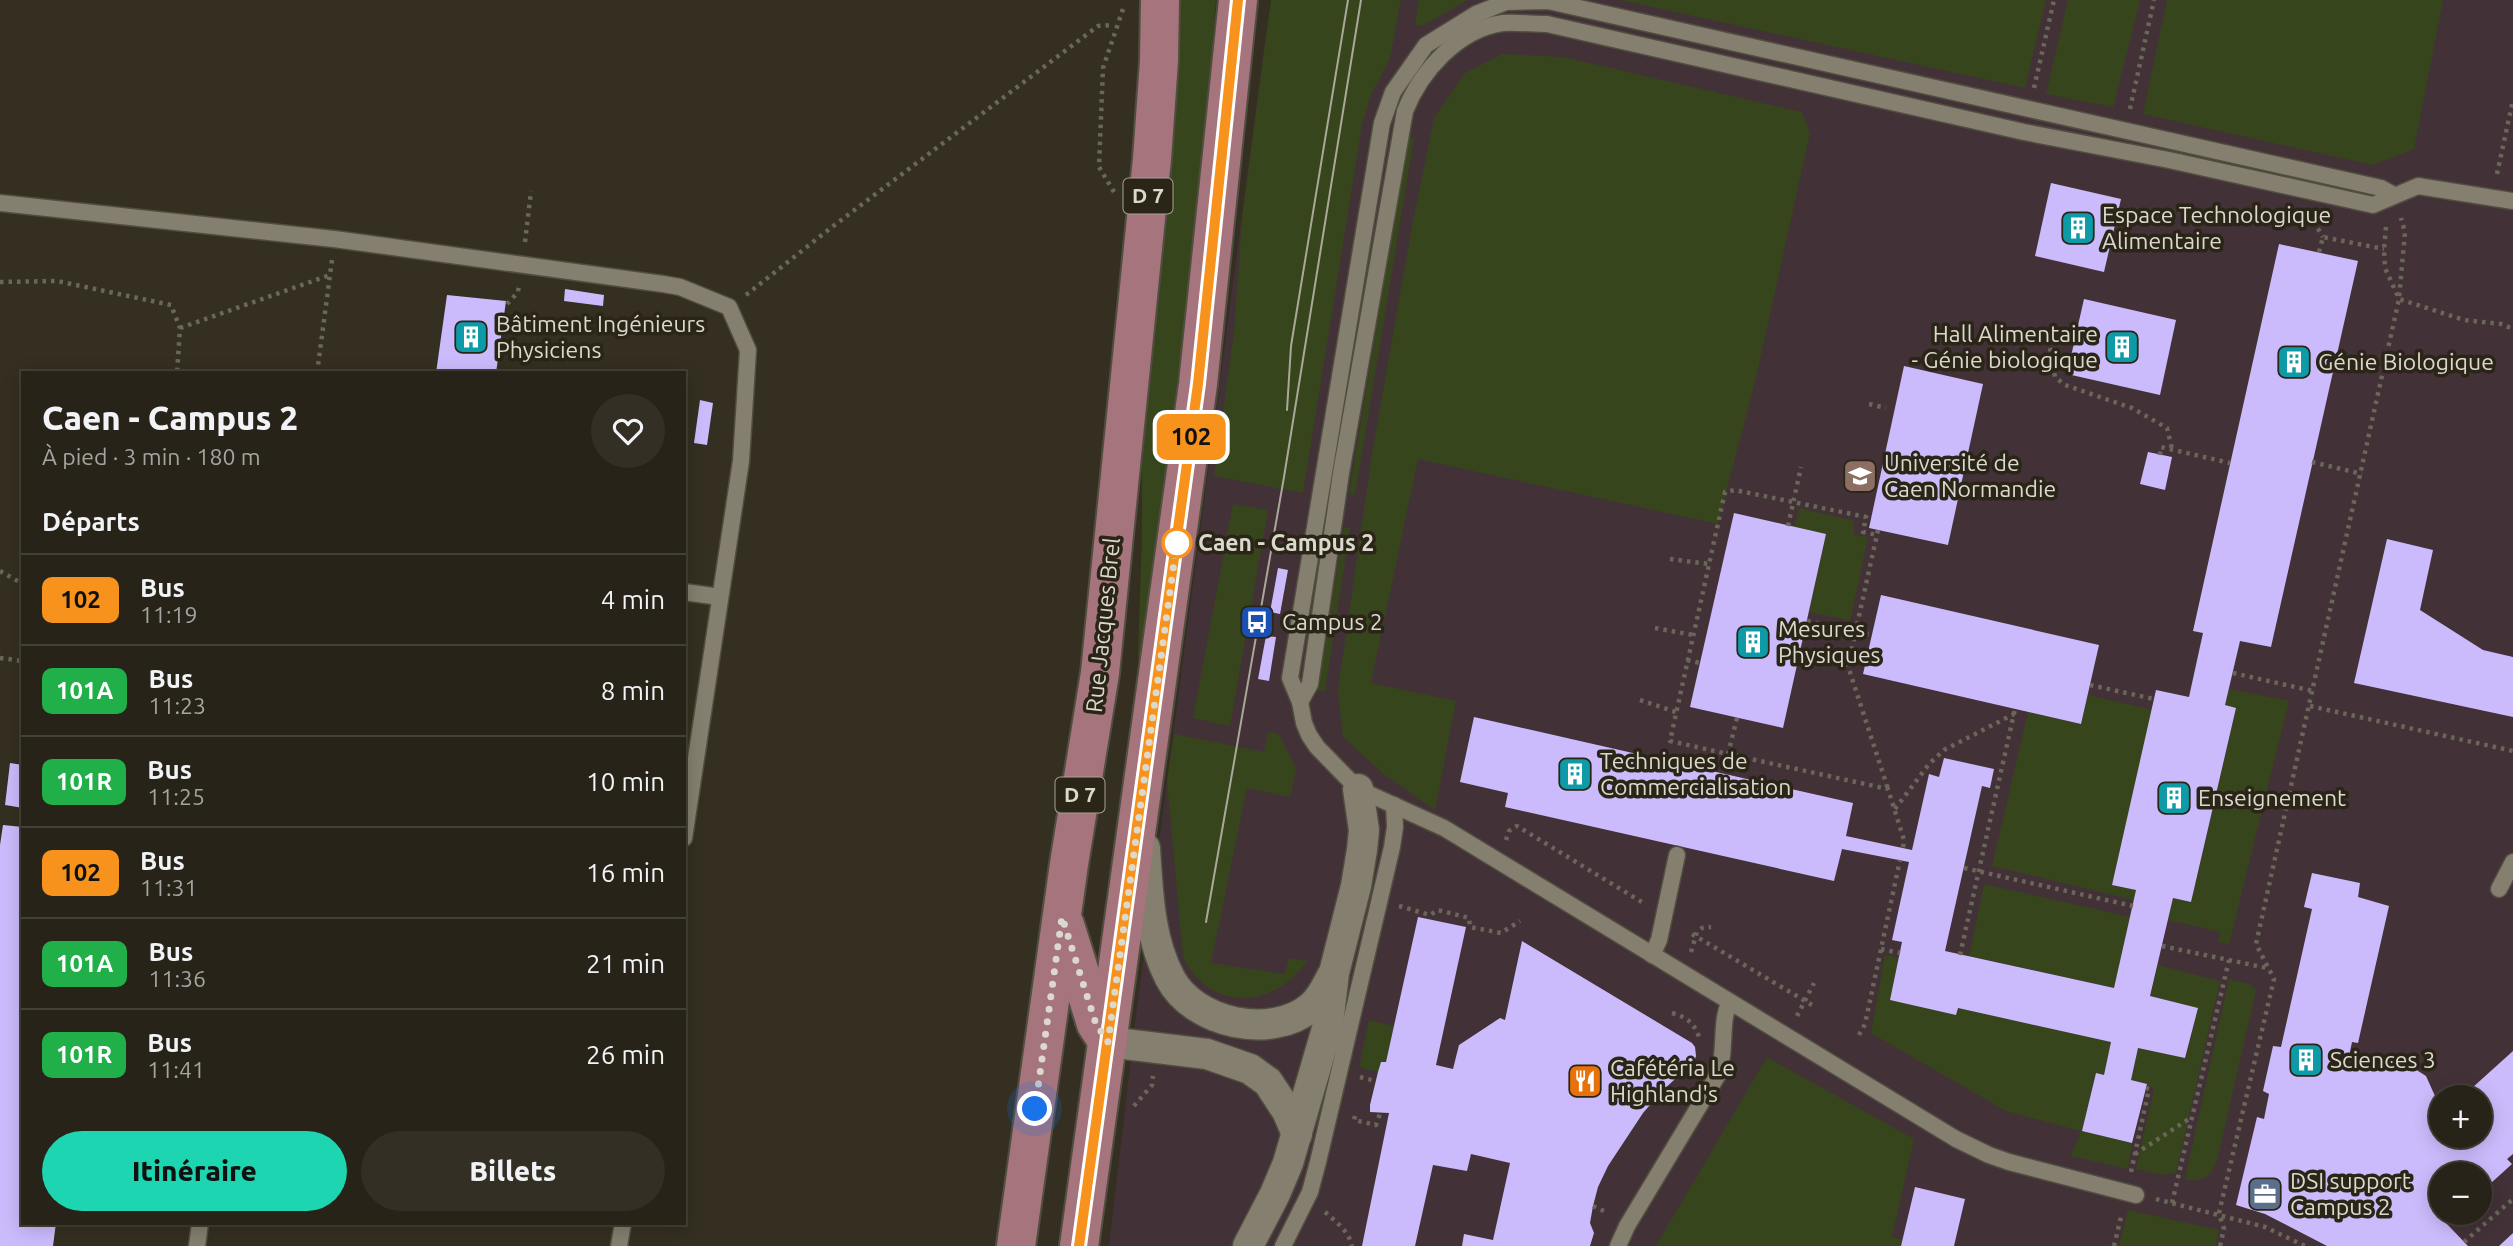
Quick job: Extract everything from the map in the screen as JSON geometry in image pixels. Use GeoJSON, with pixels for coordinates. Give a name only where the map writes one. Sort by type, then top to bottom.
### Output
{"type":"FeatureCollection","features":[{"type":"Feature","properties":{"kind":"main road","name":"Rue Jacques Brel"},"geometry":{"type":"LineString","coordinates":[[1016,1246],[1062,917],[1100,673],[1152,159],[1160,0]]}},
{"type":"Feature","properties":{"kind":"main road"},"geometry":{"type":"LineString","coordinates":[[1079,1246],[1198,384],[1238,0]]}},
{"type":"Feature","properties":{"kind":"main road"},"geometry":{"type":"LineString","coordinates":[[1062,917],[1096,1024],[1108,1042]]}},
{"type":"Feature","properties":{"kind":"street"},"geometry":{"type":"LineString","coordinates":[[1248,1246],[1275,1194],[1297,1134],[1328,1025],[1334,973],[1356,886],[1362,850],[1364,831],[1358,789]]}},
{"type":"Feature","properties":{"kind":"street"},"geometry":{"type":"LineString","coordinates":[[1142,799],[1149,904],[1157,947],[1171,980],[1192,1003],[1219,1017],[1275,1024],[1311,1008],[1334,973]]}},
{"type":"Feature","properties":{"kind":"street"},"geometry":{"type":"LineString","coordinates":[[1108,1042],[1208,1054],[1250,1069],[1268,1082],[1287,1111],[1297,1134]]}},
{"type":"Feature","properties":{"kind":"lane"},"geometry":{"type":"LineString","coordinates":[[2136,1195],[1989,1155],[1923,1119],[1444,828],[1358,789],[1317,747],[1304,723],[1300,702],[1290,678],[1382,123],[1394,92],[1426,45],[1476,14],[1506,2],[1548,1],[2367,185],[2394,195]]}},
{"type":"Feature","properties":{"kind":"lane"},"geometry":{"type":"LineString","coordinates":[[1300,702],[1311,684],[1341,473],[1405,111],[1414,88],[1428,69],[1465,36],[1502,23],[1547,24],[2011,128],[2373,205],[2418,186],[2513,201]]}},
{"type":"Feature","properties":{"kind":"lane"},"geometry":{"type":"LineString","coordinates":[[0,203],[334,239],[671,286],[729,307],[748,350],[741,461],[686,825]]}},
{"type":"Feature","properties":{"kind":"lane"},"geometry":{"type":"LineString","coordinates":[[686,592],[720,597]]}},
{"type":"Feature","properties":{"kind":"lane"},"geometry":{"type":"LineString","coordinates":[[1283,1246],[1310,1192],[1318,1162],[1392,847],[1394,805]]}},
{"type":"Feature","properties":{"kind":"lane"},"geometry":{"type":"LineString","coordinates":[[1652,955],[1659,940],[1676,855]]}},
{"type":"Feature","properties":{"kind":"lane"},"geometry":{"type":"LineString","coordinates":[[2499,889],[2513,862]]}},
{"type":"Feature","properties":{"kind":"lane"},"geometry":{"type":"LineString","coordinates":[[1618,1246],[1627,1226],[1719,1073],[1724,1054],[1725,1012],[1730,1002]]}},
{"type":"Feature","properties":{"kind":"lane"},"geometry":{"type":"LineString","coordinates":[[197,1246],[200,1225]]}},
{"type":"Feature","properties":{"kind":"lane"},"geometry":{"type":"LineString","coordinates":[[619,1246],[623,1225]]}},
{"type":"Feature","properties":{"kind":"path"},"geometry":{"type":"LineString","coordinates":[[1117,198],[1099,167],[1103,68],[1126,0]]}},
{"type":"Feature","properties":{"kind":"path"},"geometry":{"type":"LineString","coordinates":[[2032,96],[2054,0]]}},
{"type":"Feature","properties":{"kind":"path"},"geometry":{"type":"LineString","coordinates":[[2129,116],[2154,0]]}},
{"type":"Feature","properties":{"kind":"path"},"geometry":{"type":"LineString","coordinates":[[729,307],[1098,26],[1112,25]]}},
{"type":"Feature","properties":{"kind":"path"},"geometry":{"type":"LineString","coordinates":[[2497,174],[2513,100]]}},
{"type":"Feature","properties":{"kind":"path"},"geometry":{"type":"LineString","coordinates":[[2220,1246],[2224,1229],[2219,1213],[2274,979],[2256,944],[2399,299],[2405,232],[2394,195]]}},
{"type":"Feature","properties":{"kind":"path"},"geometry":{"type":"LineString","coordinates":[[2301,203],[2323,237],[2384,249]]}},
{"type":"Feature","properties":{"kind":"path"},"geometry":{"type":"LineString","coordinates":[[2386,227],[2385,268],[2399,299]]}},
{"type":"Feature","properties":{"kind":"path"},"geometry":{"type":"LineString","coordinates":[[2319,252],[2323,237]]}},
{"type":"Feature","properties":{"kind":"path"},"geometry":{"type":"LineString","coordinates":[[317,371],[334,239]]}},
{"type":"Feature","properties":{"kind":"path"},"geometry":{"type":"LineString","coordinates":[[180,328],[330,275]]}},
{"type":"Feature","properties":{"kind":"path"},"geometry":{"type":"LineString","coordinates":[[0,282],[57,281],[171,305],[180,328],[177,371]]}},
{"type":"Feature","properties":{"kind":"path"},"geometry":{"type":"LineString","coordinates":[[2399,299],[2464,320],[2501,324],[2513,330]]}},
{"type":"Feature","properties":{"kind":"path"},"geometry":{"type":"LineString","coordinates":[[2050,348],[2055,377],[2065,385],[2132,408],[2167,428],[2172,450]]}},
{"type":"Feature","properties":{"kind":"path"},"geometry":{"type":"LineString","coordinates":[[1869,404],[1886,408]]}},
{"type":"Feature","properties":{"kind":"path"},"geometry":{"type":"LineString","coordinates":[[2160,455],[2161,447],[2230,463]]}},
{"type":"Feature","properties":{"kind":"path"},"geometry":{"type":"LineString","coordinates":[[2312,462],[2362,474]]}},
{"type":"Feature","properties":{"kind":"path"},"geometry":{"type":"LineString","coordinates":[[1788,526],[1801,467]]}},
{"type":"Feature","properties":{"kind":"path"},"geometry":{"type":"LineString","coordinates":[[1856,480],[1868,483]]}},
{"type":"Feature","properties":{"kind":"path"},"geometry":{"type":"LineString","coordinates":[[1888,789],[1670,741],[1725,492],[1735,490],[1866,517],[1863,532],[1877,532],[1848,666],[1888,789],[1904,840],[1903,848]]}},
{"type":"Feature","properties":{"kind":"path"},"geometry":{"type":"LineString","coordinates":[[1670,559],[1709,564]]}},
{"type":"Feature","properties":{"kind":"path"},"geometry":{"type":"LineString","coordinates":[[0,571],[21,583]]}},
{"type":"Feature","properties":{"kind":"path"},"geometry":{"type":"LineString","coordinates":[[1807,621],[1872,635]]}},
{"type":"Feature","properties":{"kind":"path"},"geometry":{"type":"LineString","coordinates":[[1655,628],[1693,635]]}},
{"type":"Feature","properties":{"kind":"path"},"geometry":{"type":"LineString","coordinates":[[0,658],[21,661]]}},
{"type":"Feature","properties":{"kind":"path"},"geometry":{"type":"LineString","coordinates":[[1687,660],[1700,663]]}},
{"type":"Feature","properties":{"kind":"path"},"geometry":{"type":"LineString","coordinates":[[2233,673],[2313,691]]}},
{"type":"Feature","properties":{"kind":"path"},"geometry":{"type":"LineString","coordinates":[[2090,685],[2154,699]]}},
{"type":"Feature","properties":{"kind":"path"},"geometry":{"type":"LineString","coordinates":[[1640,700],[1676,712]]}},
{"type":"Feature","properties":{"kind":"path"},"geometry":{"type":"LineString","coordinates":[[2310,706],[2513,751]]}},
{"type":"Feature","properties":{"kind":"path"},"geometry":{"type":"LineString","coordinates":[[1894,809],[1929,764],[1944,750],[2014,712],[1960,955]]}},
{"type":"Feature","properties":{"kind":"path"},"geometry":{"type":"LineString","coordinates":[[1728,754],[1737,718]]}},
{"type":"Feature","properties":{"kind":"path"},"geometry":{"type":"LineString","coordinates":[[1505,844],[1509,831],[1517,826],[1649,906]]}},
{"type":"Feature","properties":{"kind":"path"},"geometry":{"type":"LineString","coordinates":[[1859,1035],[1865,1024],[1900,860]]}},
{"type":"Feature","properties":{"kind":"path"},"geometry":{"type":"LineString","coordinates":[[1964,868],[2133,906]]}},
{"type":"Feature","properties":{"kind":"path"},"geometry":{"type":"LineString","coordinates":[[1391,904],[1430,915],[1438,910],[1469,918],[1470,927],[1501,933],[1520,921]]}},
{"type":"Feature","properties":{"kind":"path"},"geometry":{"type":"LineString","coordinates":[[1690,956],[1694,935],[1702,928],[1711,927]]}},
{"type":"Feature","properties":{"kind":"path"},"geometry":{"type":"LineString","coordinates":[[1694,935],[1812,1005]]}},
{"type":"Feature","properties":{"kind":"path"},"geometry":{"type":"LineString","coordinates":[[2162,946],[2268,968]]}},
{"type":"Feature","properties":{"kind":"path"},"geometry":{"type":"LineString","coordinates":[[1881,949],[1900,953]]}},
{"type":"Feature","properties":{"kind":"path"},"geometry":{"type":"LineString","coordinates":[[2172,1203],[2230,960]]}},
{"type":"Feature","properties":{"kind":"path"},"geometry":{"type":"LineString","coordinates":[[1794,1021],[1814,983]]}},
{"type":"Feature","properties":{"kind":"path"},"geometry":{"type":"LineString","coordinates":[[1672,1013],[1684,1016],[1695,1025],[1703,1046]]}},
{"type":"Feature","properties":{"kind":"path"},"geometry":{"type":"LineString","coordinates":[[1362,1088],[1366,1079],[1375,1081]]}},
{"type":"Feature","properties":{"kind":"path"},"geometry":{"type":"LineString","coordinates":[[2131,1173],[2149,1089],[2146,1088]]}},
{"type":"Feature","properties":{"kind":"path"},"geometry":{"type":"LineString","coordinates":[[1357,1110],[1354,1120],[1376,1125],[1381,1111]]}},
{"type":"Feature","properties":{"kind":"path"},"geometry":{"type":"LineString","coordinates":[[2135,1155],[2194,1115]]}},
{"type":"Feature","properties":{"kind":"path"},"geometry":{"type":"LineString","coordinates":[[2136,1195],[2219,1213],[2264,1227],[2305,1246]]}},
{"type":"Feature","properties":{"kind":"path"},"geometry":{"type":"LineString","coordinates":[[2464,1242],[2513,1199]]}},
{"type":"Feature","properties":{"kind":"path"},"geometry":{"type":"LineString","coordinates":[[1316,1205],[1341,1226],[1352,1241],[1352,1246]]}},
{"type":"Feature","properties":{"kind":"path"},"geometry":{"type":"LineString","coordinates":[[1593,1206],[1612,1214]]}},
{"type":"Feature","properties":{"kind":"path"},"geometry":{"type":"LineString","coordinates":[[2114,1246],[2123,1212]]}},
{"type":"Feature","properties":{"kind":"shaded area","name":"Université de Caen Normandie"},"geometry":{"type":"Polygon","coordinates":[[[1273,0],[2513,0],[2513,1246],[1109,1246],[1135,1023],[1265,41],[1273,0]]]}},
{"type":"Feature","properties":{"kind":"green space"},"geometry":{"type":"Polygon","coordinates":[[[1177,0],[1216,0],[1195,260],[1175,397],[1166,516],[1145,656],[1138,657],[1142,433],[1176,111],[1177,0]]]}},
{"type":"Feature","properties":{"kind":"green space"},"geometry":{"type":"Polygon","coordinates":[[[1271,0],[1401,0],[1390,58],[1370,97],[1362,125],[1303,493],[1214,476],[1234,332],[1242,218],[1271,0]]]}},
{"type":"Feature","properties":{"kind":"green space"},"geometry":{"type":"Polygon","coordinates":[[[1419,0],[1468,0],[1422,26],[1415,24],[1419,0]]]}},
{"type":"Feature","properties":{"kind":"green space"},"geometry":{"type":"Polygon","coordinates":[[[1620,0],[2046,0],[2025,88],[1620,0]]]}},
{"type":"Feature","properties":{"kind":"green space"},"geometry":{"type":"Polygon","coordinates":[[[2068,0],[2140,0],[2113,107],[2046,94],[2068,0]]]}},
{"type":"Feature","properties":{"kind":"green space"},"geometry":{"type":"Polygon","coordinates":[[[2167,0],[2443,0],[2414,149],[2373,165],[2143,114],[2167,0]]]}},
{"type":"Feature","properties":{"kind":"green space"},"geometry":{"type":"Polygon","coordinates":[[[1502,54],[1563,57],[1802,112],[1810,133],[1757,373],[1718,524],[1418,459],[1371,683],[1456,701],[1435,810],[1386,776],[1343,737],[1338,690],[1372,454],[1434,118],[1465,73],[1502,54]]]}},
{"type":"Feature","properties":{"kind":"green space"},"geometry":{"type":"Polygon","coordinates":[[[1408,137],[1414,138],[1355,495],[1349,494],[1408,137]]]}},
{"type":"Feature","properties":{"kind":"green space"},"geometry":{"type":"Polygon","coordinates":[[[1233,504],[1268,510],[1230,726],[1193,718],[1233,504]]]}},
{"type":"Feature","properties":{"kind":"green space"},"geometry":{"type":"Polygon","coordinates":[[[1800,508],[1854,521],[1854,535],[1868,537],[1850,621],[1809,612],[1826,534],[1794,527],[1800,508]]]}},
{"type":"Feature","properties":{"kind":"green space"},"geometry":{"type":"Polygon","coordinates":[[[1344,527],[1350,528],[1325,691],[1318,690],[1344,527]]]}},
{"type":"Feature","properties":{"kind":"green space"},"geometry":{"type":"Polygon","coordinates":[[[2229,689],[2289,701],[2229,944],[2218,942],[2220,932],[2168,920],[2173,898],[2191,902],[2236,709],[2225,705],[2229,689]]]}},
{"type":"Feature","properties":{"kind":"green space"},"geometry":{"type":"Polygon","coordinates":[[[2088,695],[2153,710],[2112,885],[2136,890],[2134,900],[1992,866],[2028,712],[2081,724],[2088,695]]]}},
{"type":"Feature","properties":{"kind":"green space"},"geometry":{"type":"Polygon","coordinates":[[[1268,732],[1278,733],[1296,769],[1290,797],[1247,788],[1211,963],[1285,974],[1289,958],[1307,961],[1293,977],[1260,996],[1225,996],[1209,988],[1195,975],[1183,957],[1167,781],[1174,734],[1264,752],[1268,732]]]}},
{"type":"Feature","properties":{"kind":"green space"},"geometry":{"type":"Polygon","coordinates":[[[1984,884],[2130,917],[2114,988],[1969,956],[1984,884]]]}},
{"type":"Feature","properties":{"kind":"green space"},"geometry":{"type":"Polygon","coordinates":[[[1885,955],[1899,958],[1890,1000],[1958,1008],[2111,1042],[2104,1075],[2095,1073],[2082,1131],[2132,1143],[2128,1169],[2071,1156],[2081,1131],[2006,1111],[1871,1033],[1885,955]]]}},
{"type":"Feature","properties":{"kind":"green space"},"geometry":{"type":"Polygon","coordinates":[[[2158,965],[2220,981],[2176,1172],[2164,1175],[2136,1169],[2154,1089],[2147,1084],[2131,1080],[2138,1048],[2186,1058],[2198,1008],[2150,996],[2158,965]]]}},
{"type":"Feature","properties":{"kind":"green space"},"geometry":{"type":"Polygon","coordinates":[[[2229,979],[2249,984],[2256,990],[2217,1161],[2205,1177],[2197,1180],[2185,1179],[2229,979]]]}},
{"type":"Feature","properties":{"kind":"green space"},"geometry":{"type":"Polygon","coordinates":[[[1369,1020],[1394,1026],[1386,1062],[1381,1062],[1378,1072],[1361,1068],[1360,1064],[1369,1020]]]}},
{"type":"Feature","properties":{"kind":"green space"},"geometry":{"type":"Polygon","coordinates":[[[1767,1057],[1914,1139],[1892,1237],[1902,1240],[1901,1246],[1656,1246],[1767,1057]]]}},
{"type":"Feature","properties":{"kind":"green space"},"geometry":{"type":"Polygon","coordinates":[[[2128,1210],[2219,1230],[2215,1246],[2119,1246],[2128,1210]]]}},
{"type":"Feature","properties":{"kind":"building","name":"Espace Technologique Alimentaire"},"geometry":{"type":"Polygon","coordinates":[[[2051,183],[2121,199],[2104,272],[2035,256],[2051,183]]]}},
{"type":"Feature","properties":{"kind":"building"},"geometry":{"type":"Polygon","coordinates":[[[2279,244],[2358,261],[2271,647],[2240,641],[2225,705],[2236,708],[2191,902],[2173,898],[2150,996],[2198,1008],[2185,1058],[2138,1048],[2131,1080],[2147,1084],[2132,1143],[2082,1131],[2096,1073],[2104,1075],[2111,1042],[1958,1008],[1956,1015],[1890,1000],[1902,942],[1892,940],[1909,862],[1842,849],[1834,881],[1505,807],[1508,793],[1460,782],[1474,717],[1853,803],[1846,836],[1912,850],[1929,774],[1939,777],[1944,758],[1994,769],[1990,788],[1982,786],[1945,951],[2114,988],[2136,890],[2112,885],[2156,690],[2189,697],[2203,633],[2193,631],[2279,244]]]}},
{"type":"Feature","properties":{"kind":"building"},"geometry":{"type":"Polygon","coordinates":[[[565,289],[604,295],[603,306],[564,301],[565,289]]]}},
{"type":"Feature","properties":{"kind":"building","name":"Bâtiment Ingénieurs Physiciens"},"geometry":{"type":"Polygon","coordinates":[[[447,295],[506,301],[496,371],[436,371],[447,295]]]}},
{"type":"Feature","properties":{"kind":"building","name":"Hall Alimentaire - Génie biologique"},"geometry":{"type":"Polygon","coordinates":[[[2084,299],[2176,320],[2160,395],[2067,374],[2084,299]]]}},
{"type":"Feature","properties":{"kind":"building"},"geometry":{"type":"Polygon","coordinates":[[[1904,366],[1983,384],[1948,545],[1869,528],[1904,366]]]}},
{"type":"Feature","properties":{"kind":"building"},"geometry":{"type":"Polygon","coordinates":[[[700,400],[713,403],[707,445],[694,443],[700,400]]]}},
{"type":"Feature","properties":{"kind":"building"},"geometry":{"type":"Polygon","coordinates":[[[2148,452],[2172,457],[2165,490],[2140,484],[2148,452]]]}},
{"type":"Feature","properties":{"kind":"building","name":"Mesures Physiques"},"geometry":{"type":"Polygon","coordinates":[[[1734,513],[1826,534],[1783,728],[1690,707],[1734,513]]]}},
{"type":"Feature","properties":{"kind":"building"},"geometry":{"type":"Polygon","coordinates":[[[2387,539],[2433,550],[2420,610],[2483,650],[2513,657],[2513,717],[2354,683],[2387,539]]]}},
{"type":"Feature","properties":{"kind":"building"},"geometry":{"type":"Polygon","coordinates":[[[1278,568],[1288,570],[1280,614],[1270,612],[1278,568]]]}},
{"type":"Feature","properties":{"kind":"building","name":"Mesures Physiques"},"geometry":{"type":"Polygon","coordinates":[[[1881,595],[2099,645],[2081,724],[1863,674],[1881,595]]]}},
{"type":"Feature","properties":{"kind":"building"},"geometry":{"type":"Polygon","coordinates":[[[1266,636],[1276,637],[1269,681],[1258,679],[1266,636]]]}},
{"type":"Feature","properties":{"kind":"building"},"geometry":{"type":"Polygon","coordinates":[[[10,763],[21,765],[21,808],[5,805],[10,763]]]}},
{"type":"Feature","properties":{"kind":"building"},"geometry":{"type":"Polygon","coordinates":[[[3,825],[21,827],[21,1225],[56,1225],[53,1246],[0,1246],[0,845],[3,825]]]}},
{"type":"Feature","properties":{"kind":"building","name":"Sciences 3"},"geometry":{"type":"Polygon","coordinates":[[[2312,873],[2360,883],[2358,897],[2389,906],[2358,1043],[2352,1042],[2347,1066],[2375,1058],[2404,1062],[2426,1076],[2430,1085],[2429,1148],[2492,1148],[2492,1085],[2475,1085],[2513,1051],[2513,1154],[2507,1159],[2512,1164],[2492,1182],[2492,1162],[2429,1162],[2429,1225],[2448,1225],[2468,1246],[2327,1246],[2265,1214],[2236,1205],[2257,1117],[2264,1119],[2269,1094],[2263,1091],[2273,1046],[2281,1047],[2312,909],[2304,907],[2312,873]]]}},
{"type":"Feature","properties":{"kind":"building"},"geometry":{"type":"Polygon","coordinates":[[[1418,917],[1466,927],[1436,1065],[1453,1069],[1459,1045],[1500,1018],[1505,1020],[1522,941],[1695,1047],[1694,1062],[1663,1090],[1643,1113],[1608,1166],[1593,1206],[1590,1223],[1594,1233],[1590,1246],[1462,1246],[1464,1234],[1493,1240],[1510,1163],[1471,1154],[1467,1171],[1433,1165],[1415,1246],[1362,1246],[1389,1113],[1370,1112],[1370,1105],[1381,1062],[1386,1062],[1418,917]]]}},
{"type":"Feature","properties":{"kind":"building"},"geometry":{"type":"Polygon","coordinates":[[[1915,1187],[1965,1199],[1954,1246],[1901,1246],[1915,1187]]]}},
{"type":"Feature","properties":{"kind":"building"},"geometry":{"type":"Polygon","coordinates":[[[2513,1233],[2513,1246],[2499,1246],[2513,1233]]]}},
{"type":"Feature","properties":{"kind":"tram line"},"geometry":{"type":"LineString","coordinates":[[1287,410],[1291,346],[1348,0]]}},
{"type":"Feature","properties":{"kind":"tram line"},"geometry":{"type":"LineString","coordinates":[[1206,922],[1284,477],[1361,0]]}},
{"type":"Feature","properties":{"kind":"bus line","name":"102"},"geometry":{"type":"LineString","coordinates":[[1079,1246],[1198,384],[1238,0]]}},
{"type":"Feature","properties":{"kind":"place","name":"Espace Technologique Alimentaire"},"geometry":{"type":"Point","coordinates":[2078,228]}},
{"type":"Feature","properties":{"kind":"place","name":"Bâtiment Ingénieurs Physiciens"},"geometry":{"type":"Point","coordinates":[471,337]}},
{"type":"Feature","properties":{"kind":"place","name":"Hall Alimentaire - Génie biologique"},"geometry":{"type":"Point","coordinates":[2122,347]}},
{"type":"Feature","properties":{"kind":"place","name":"Génie Biologique"},"geometry":{"type":"Point","coordinates":[2294,362]}},
{"type":"Feature","properties":{"kind":"place","name":"Université de Caen Normandie"},"geometry":{"type":"Point","coordinates":[1860,476]}},
{"type":"Feature","properties":{"kind":"place","name":"Caen - Campus 2"},"geometry":{"type":"Point","coordinates":[1177,543]}},
{"type":"Feature","properties":{"kind":"place","name":"Campus 2"},"geometry":{"type":"Point","coordinates":[1257,622]}},
{"type":"Feature","properties":{"kind":"place","name":"Mesures Physiques"},"geometry":{"type":"Point","coordinates":[1753,642]}},
{"type":"Feature","properties":{"kind":"place","name":"Techniques de Commercialisation"},"geometry":{"type":"Point","coordinates":[1575,774]}},
{"type":"Feature","properties":{"kind":"place","name":"Enseignement"},"geometry":{"type":"Point","coordinates":[2174,798]}},
{"type":"Feature","properties":{"kind":"place","name":"Sciences 3"},"geometry":{"type":"Point","coordinates":[2306,1060]}},
{"type":"Feature","properties":{"kind":"place","name":"Cafétéria Le Highland's"},"geometry":{"type":"Point","coordinates":[1585,1081]}},
{"type":"Feature","properties":{"kind":"place","name":"DSI support Campus 2"},"geometry":{"type":"Point","coordinates":[2265,1194]}},
{"type":"Feature","properties":{"kind":"route"},"geometry":{"type":"LineString","coordinates":[[1035,1109],[1062,917],[1096,1024],[1108,1042],[1177,543]]}}]}
